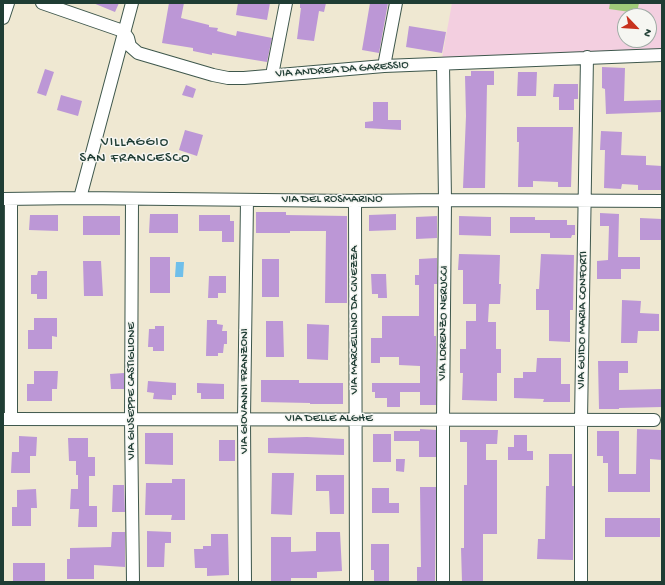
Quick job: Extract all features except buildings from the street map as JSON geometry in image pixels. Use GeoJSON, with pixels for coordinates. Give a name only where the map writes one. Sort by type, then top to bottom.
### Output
{"type":"FeatureCollection","features":[{"type":"Feature","properties":{"kind":"street"},"geometry":{"type":"LineString","coordinates":[[3,18],[8,3]]}},
{"type":"Feature","properties":{"kind":"street"},"geometry":{"type":"LineString","coordinates":[[42,3],[124,31]]}},
{"type":"Feature","properties":{"kind":"street"},"geometry":{"type":"LineString","coordinates":[[80,198],[132,3]]}},
{"type":"Feature","properties":{"kind":"street"},"geometry":{"type":"LineString","coordinates":[[272,76],[286,3]]}},
{"type":"Feature","properties":{"kind":"street"},"geometry":{"type":"LineString","coordinates":[[384,66],[396,3]]}},
{"type":"Feature","properties":{"kind":"street","name":"VIA ANDREA DA GARESSIO"},"geometry":{"type":"LineString","coordinates":[[124,31],[130,46],[138,53],[228,78],[272,76],[384,66],[662,55]]}},
{"type":"Feature","properties":{"kind":"street","name":"VIA GUIDO MARIA CONFORTI"},"geometry":{"type":"LineString","coordinates":[[581,582],[581,419],[584,201],[588,57]]}},
{"type":"Feature","properties":{"kind":"street","name":"VIA LORENZO NERUCCI"},"geometry":{"type":"LineString","coordinates":[[443,64],[445,200],[443,582]]}},
{"type":"Feature","properties":{"kind":"street","name":"VIA DEL ROSMARINO"},"geometry":{"type":"LineString","coordinates":[[7,199],[80,198],[355,201],[662,201]]}},
{"type":"Feature","properties":{"kind":"street"},"geometry":{"type":"LineString","coordinates":[[7,199],[7,419]]}},
{"type":"Feature","properties":{"kind":"street","name":"VIA GIUSEPPE CASTIGLIONE"},"geometry":{"type":"LineString","coordinates":[[132,199],[131,420],[133,582]]}},
{"type":"Feature","properties":{"kind":"street","name":"VIA GIOVANNI FRANZONI"},"geometry":{"type":"LineString","coordinates":[[245,582],[244,419],[246,200]]}},
{"type":"Feature","properties":{"kind":"street","name":"VIA MARCELLINO DA CIVEZZA"},"geometry":{"type":"LineString","coordinates":[[355,201],[356,582]]}},
{"type":"Feature","properties":{"kind":"street","name":"VIA DELLE ALGHE"},"geometry":{"type":"LineString","coordinates":[[7,419],[654,420]]}},
{"type":"Feature","properties":{"kind":"shaded area"},"geometry":{"type":"Polygon","coordinates":[[[452,3],[662,3],[662,49],[442,58],[452,3]]]}},
{"type":"Feature","properties":{"kind":"green space"},"geometry":{"type":"Polygon","coordinates":[[[610,3],[639,3],[638,8],[617,8],[617,10],[609,9],[610,3]]]}},
{"type":"Feature","properties":{"kind":"water"},"geometry":{"type":"Polygon","coordinates":[[[176,262],[184,262],[183,277],[175,277],[176,262]]]}},
{"type":"Feature","properties":{"kind":"district","name":"VILLAGGIO SAN FRANCESCO"},"geometry":{"type":"Point","coordinates":[135,152]}}]}
